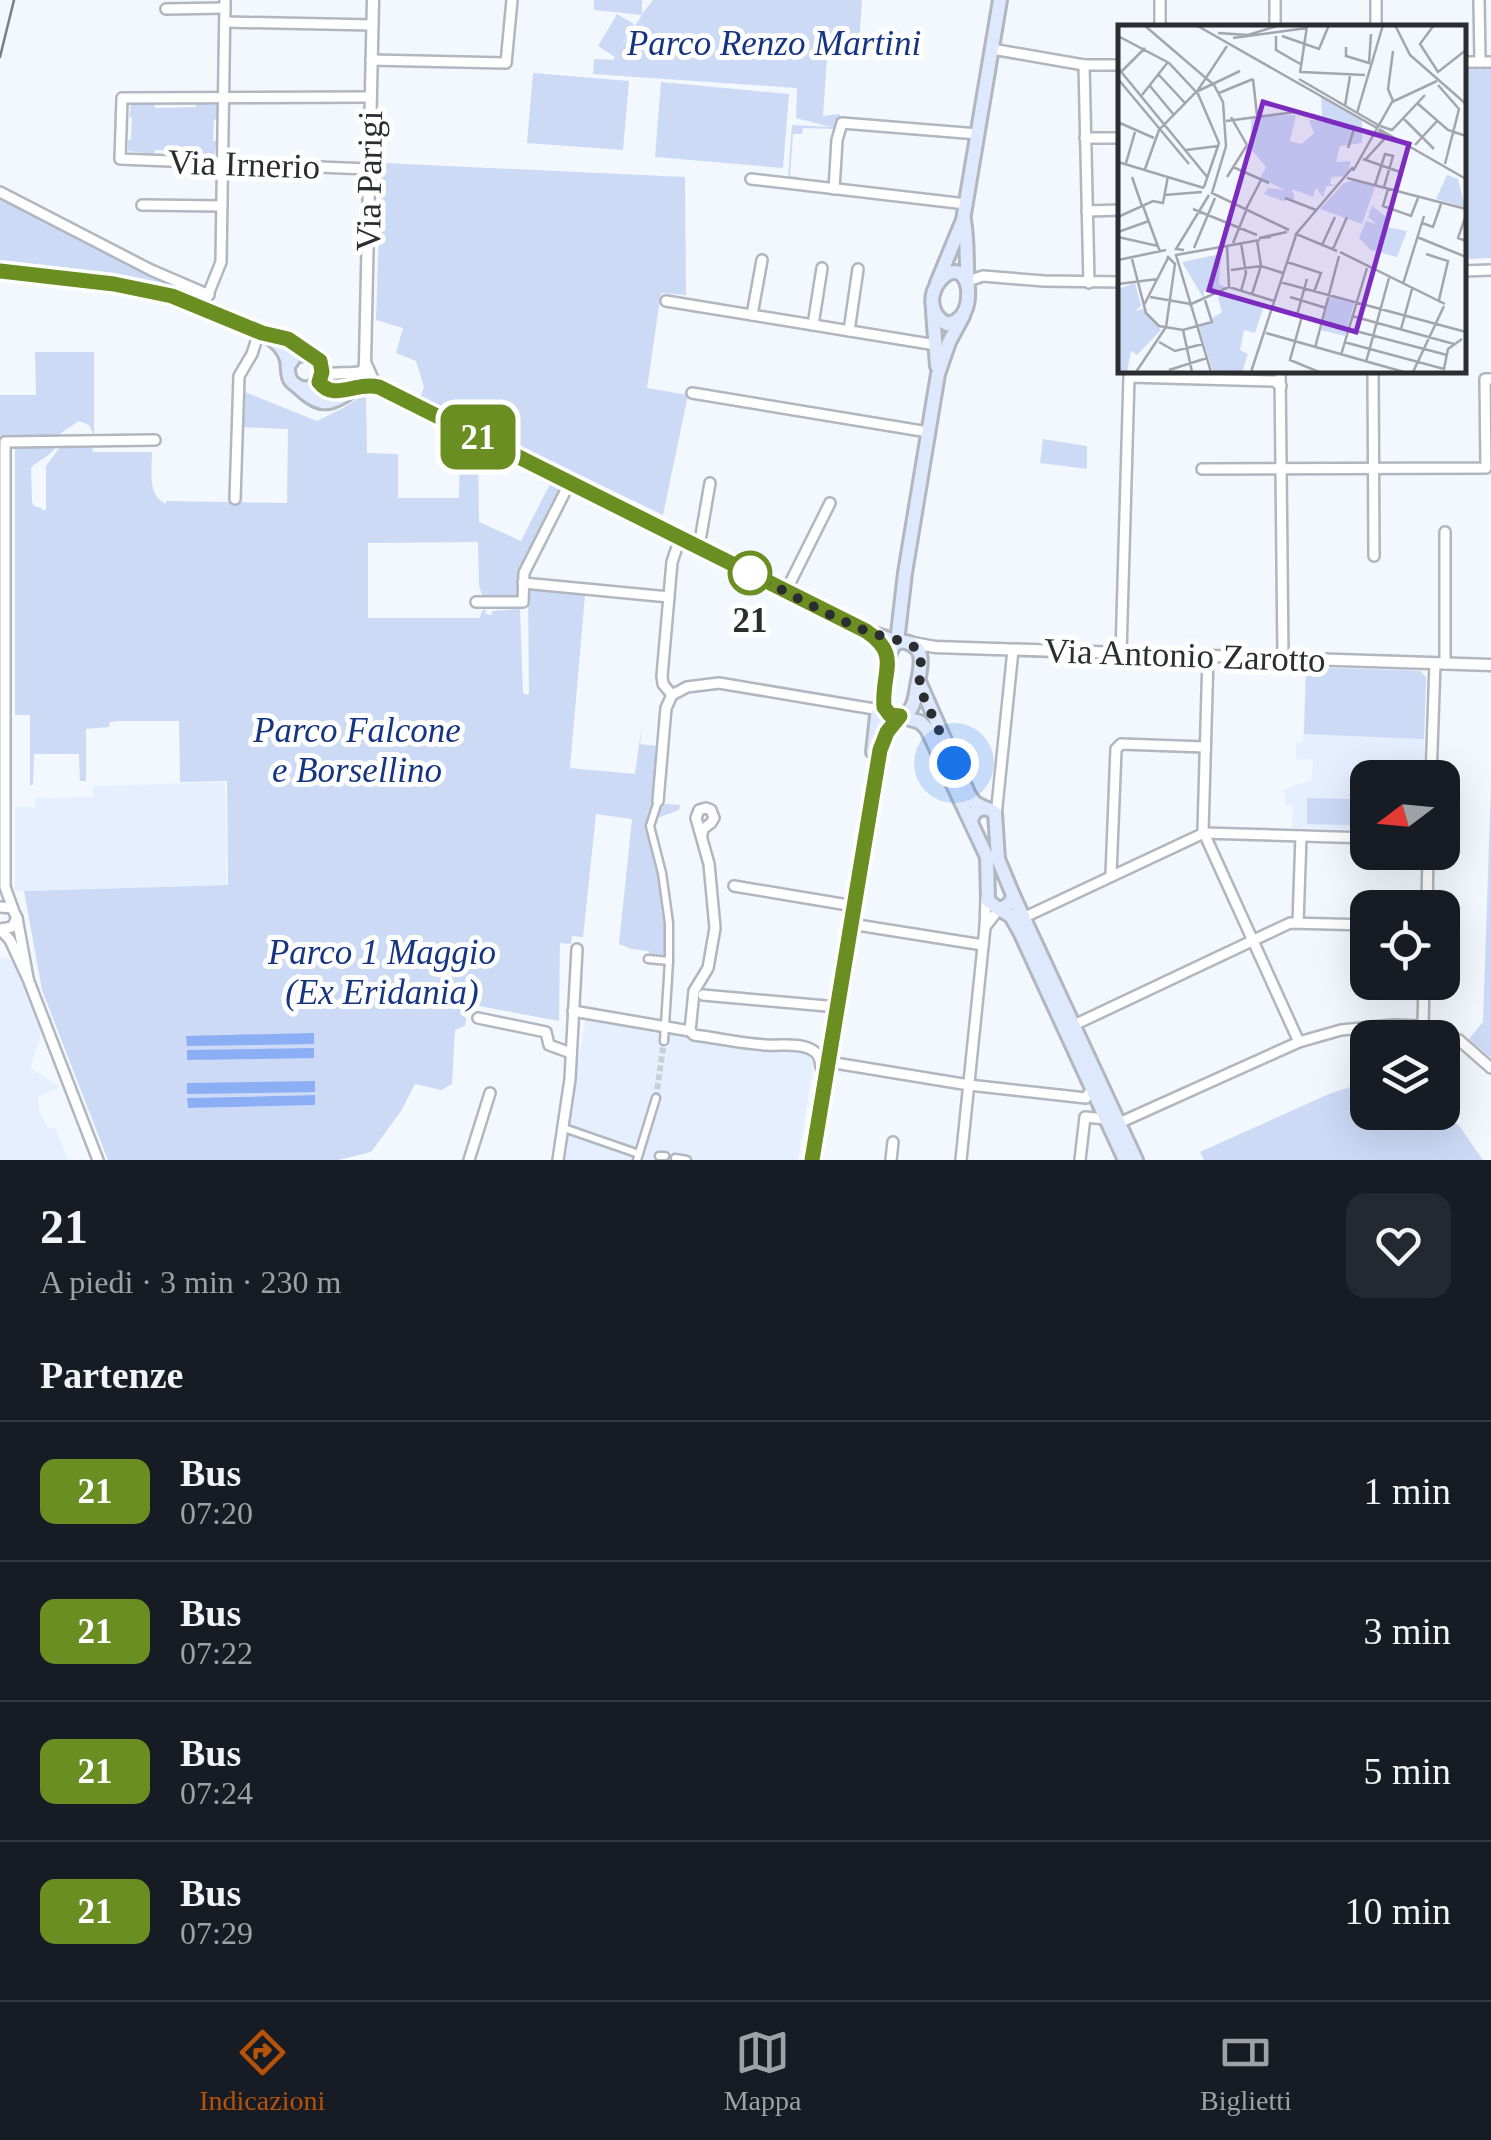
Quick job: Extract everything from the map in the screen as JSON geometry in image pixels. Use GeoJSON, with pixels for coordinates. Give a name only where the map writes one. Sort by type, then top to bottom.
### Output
{"type":"FeatureCollection","features":[{"type":"Feature","properties":{"kind":"main road"},"geometry":{"type":"LineString","coordinates":[[938,374],[933,297],[965,211],[1000,0]]}},
{"type":"Feature","properties":{"kind":"main road"},"geometry":{"type":"LineString","coordinates":[[902,642],[901,607],[938,374],[968,304],[965,211]]}},
{"type":"Feature","properties":{"kind":"main road"},"geometry":{"type":"LineString","coordinates":[[7,271],[206,301],[282,348],[289,377],[311,398],[324,403],[336,402],[354,379]]}},
{"type":"Feature","properties":{"kind":"main road"},"geometry":{"type":"LineString","coordinates":[[937,284],[945,274],[955,271],[968,285]]}},
{"type":"Feature","properties":{"kind":"main road"},"geometry":{"type":"LineString","coordinates":[[933,310],[947,324],[963,316]]}},
{"type":"Feature","properties":{"kind":"main road"},"geometry":{"type":"LineString","coordinates":[[261,332],[288,339],[314,356],[322,367],[319,380],[309,387],[296,386]]}},
{"type":"Feature","properties":{"kind":"main road"},"geometry":{"type":"LineString","coordinates":[[288,366],[298,354],[314,356]]}},
{"type":"Feature","properties":{"kind":"main road"},"geometry":{"type":"LineString","coordinates":[[319,380],[329,392],[354,379],[379,387],[866,631],[902,642],[919,652],[913,706],[887,732],[880,750],[809,1160]]}},
{"type":"Feature","properties":{"kind":"main road"},"geometry":{"type":"LineString","coordinates":[[866,631],[887,627],[901,607]]}},
{"type":"Feature","properties":{"kind":"main road"},"geometry":{"type":"LineString","coordinates":[[866,631],[881,643],[888,657]]}},
{"type":"Feature","properties":{"kind":"main road"},"geometry":{"type":"LineString","coordinates":[[809,1160],[821,1067],[851,924],[888,657],[891,648],[902,642]]}},
{"type":"Feature","properties":{"kind":"main road"},"geometry":{"type":"LineString","coordinates":[[919,674],[924,697],[969,795],[995,814],[998,859],[1113,1121],[1125,1160]]}},
{"type":"Feature","properties":{"kind":"main road"},"geometry":{"type":"LineString","coordinates":[[881,705],[890,715],[917,721],[927,730],[983,847],[988,863],[988,901],[1011,916],[1070,1027],[1092,1088],[1136,1160]]}},
{"type":"Feature","properties":{"kind":"main road"},"geometry":{"type":"LineString","coordinates":[[971,821],[974,813],[985,808]]}},
{"type":"Feature","properties":{"kind":"main road"},"geometry":{"type":"LineString","coordinates":[[999,909],[1008,905],[1014,895]]}},
{"type":"Feature","properties":{"kind":"street","name":"Via Parigi"},"geometry":{"type":"LineString","coordinates":[[365,362],[373,0]]}},
{"type":"Feature","properties":{"kind":"street"},"geometry":{"type":"LineString","coordinates":[[372,60],[506,63],[512,0]]}},
{"type":"Feature","properties":{"kind":"street"},"geometry":{"type":"LineString","coordinates":[[1479,0],[1486,62]]}},
{"type":"Feature","properties":{"kind":"street"},"geometry":{"type":"LineString","coordinates":[[0,192],[206,301],[221,262],[225,4],[166,9]]}},
{"type":"Feature","properties":{"kind":"street"},"geometry":{"type":"LineString","coordinates":[[225,22],[372,25]]}},
{"type":"Feature","properties":{"kind":"street"},"geometry":{"type":"LineString","coordinates":[[992,49],[1084,65],[1118,65]]}},
{"type":"Feature","properties":{"kind":"street"},"geometry":{"type":"LineString","coordinates":[[1084,65],[1088,283]]}},
{"type":"Feature","properties":{"kind":"street"},"geometry":{"type":"LineString","coordinates":[[224,96],[370,97]]}},
{"type":"Feature","properties":{"kind":"street","name":"Via Irnerio"},"geometry":{"type":"LineString","coordinates":[[224,96],[122,98],[120,159],[369,169]]}},
{"type":"Feature","properties":{"kind":"street"},"geometry":{"type":"LineString","coordinates":[[834,188],[842,123],[978,134]]}},
{"type":"Feature","properties":{"kind":"street"},"geometry":{"type":"LineString","coordinates":[[1086,138],[1118,138]]}},
{"type":"Feature","properties":{"kind":"street"},"geometry":{"type":"LineString","coordinates":[[751,179],[834,188],[965,211]]}},
{"type":"Feature","properties":{"kind":"street"},"geometry":{"type":"LineString","coordinates":[[142,204],[222,206]]}},
{"type":"Feature","properties":{"kind":"street"},"geometry":{"type":"LineString","coordinates":[[1087,211],[1118,210]]}},
{"type":"Feature","properties":{"kind":"street"},"geometry":{"type":"LineString","coordinates":[[752,315],[762,260]]}},
{"type":"Feature","properties":{"kind":"street"},"geometry":{"type":"LineString","coordinates":[[812,325],[822,268]]}},
{"type":"Feature","properties":{"kind":"street"},"geometry":{"type":"LineString","coordinates":[[848,331],[858,269]]}},
{"type":"Feature","properties":{"kind":"street"},"geometry":{"type":"LineString","coordinates":[[968,285],[983,276],[1118,282]]}},
{"type":"Feature","properties":{"kind":"street"},"geometry":{"type":"LineString","coordinates":[[666,300],[936,345]]}},
{"type":"Feature","properties":{"kind":"street"},"geometry":{"type":"LineString","coordinates":[[234,500],[239,376],[261,332]]}},
{"type":"Feature","properties":{"kind":"street"},"geometry":{"type":"LineString","coordinates":[[314,356],[354,379],[363,372],[365,362]]}},
{"type":"Feature","properties":{"kind":"street"},"geometry":{"type":"LineString","coordinates":[[365,362],[379,387]]}},
{"type":"Feature","properties":{"kind":"street"},"geometry":{"type":"LineString","coordinates":[[1280,372],[1283,658]]}},
{"type":"Feature","properties":{"kind":"street"},"geometry":{"type":"LineString","coordinates":[[1373,372],[1374,556]]}},
{"type":"Feature","properties":{"kind":"street"},"geometry":{"type":"LineString","coordinates":[[1121,648],[1129,377],[1274,381],[1280,386]]}},
{"type":"Feature","properties":{"kind":"street"},"geometry":{"type":"LineString","coordinates":[[1202,469],[1486,468],[1485,380],[1491,379]]}},
{"type":"Feature","properties":{"kind":"street"},"geometry":{"type":"LineString","coordinates":[[692,392],[928,432]]}},
{"type":"Feature","properties":{"kind":"street"},"geometry":{"type":"LineString","coordinates":[[15,914],[8,906],[0,905],[5,887],[5,442],[155,440]]}},
{"type":"Feature","properties":{"kind":"street"},"geometry":{"type":"LineString","coordinates":[[476,602],[523,602],[525,571],[570,482]]}},
{"type":"Feature","properties":{"kind":"street"},"geometry":{"type":"LineString","coordinates":[[697,546],[710,483]]}},
{"type":"Feature","properties":{"kind":"street"},"geometry":{"type":"LineString","coordinates":[[786,591],[830,503]]}},
{"type":"Feature","properties":{"kind":"street"},"geometry":{"type":"LineString","coordinates":[[1432,760],[1445,532]]}},
{"type":"Feature","properties":{"kind":"street"},"geometry":{"type":"LineString","coordinates":[[672,695],[662,679],[673,556],[680,538]]}},
{"type":"Feature","properties":{"kind":"street"},"geometry":{"type":"LineString","coordinates":[[523,583],[669,597]]}},
{"type":"Feature","properties":{"kind":"street","name":"Via Antonio Zarotto"},"geometry":{"type":"LineString","coordinates":[[902,642],[936,648],[1121,648],[1208,656],[1491,666]]}},
{"type":"Feature","properties":{"kind":"street"},"geometry":{"type":"LineString","coordinates":[[919,674],[925,658],[936,648]]}},
{"type":"Feature","properties":{"kind":"street"},"geometry":{"type":"LineString","coordinates":[[996,820],[1013,650]]}},
{"type":"Feature","properties":{"kind":"street"},"geometry":{"type":"LineString","coordinates":[[1208,656],[1204,833],[1299,1042]]}},
{"type":"Feature","properties":{"kind":"street"},"geometry":{"type":"LineString","coordinates":[[664,1041],[669,961],[666,898],[650,826],[658,801],[666,708],[672,695],[687,688],[719,683],[881,705]]}},
{"type":"Feature","properties":{"kind":"street"},"geometry":{"type":"LineString","coordinates":[[1112,875],[1116,749],[1122,744],[1205,747]]}},
{"type":"Feature","properties":{"kind":"street"},"geometry":{"type":"LineString","coordinates":[[985,808],[998,796]]}},
{"type":"Feature","properties":{"kind":"street"},"geometry":{"type":"LineString","coordinates":[[1024,917],[1204,833],[1350,837]]}},
{"type":"Feature","properties":{"kind":"street"},"geometry":{"type":"LineString","coordinates":[[690,1031],[695,989],[708,968],[715,928],[702,835]]}},
{"type":"Feature","properties":{"kind":"street"},"geometry":{"type":"LineString","coordinates":[[1298,923],[1301,836]]}},
{"type":"Feature","properties":{"kind":"street"},"geometry":{"type":"LineString","coordinates":[[734,886],[851,906]]}},
{"type":"Feature","properties":{"kind":"street"},"geometry":{"type":"LineString","coordinates":[[5,887],[29,980]]}},
{"type":"Feature","properties":{"kind":"street"},"geometry":{"type":"LineString","coordinates":[[961,1160],[987,891]]}},
{"type":"Feature","properties":{"kind":"street"},"geometry":{"type":"LineString","coordinates":[[984,927],[999,909]]}},
{"type":"Feature","properties":{"kind":"street"},"geometry":{"type":"LineString","coordinates":[[0,929],[12,928],[15,914]]}},
{"type":"Feature","properties":{"kind":"street"},"geometry":{"type":"LineString","coordinates":[[851,924],[983,945]]}},
{"type":"Feature","properties":{"kind":"street"},"geometry":{"type":"LineString","coordinates":[[1070,1027],[1290,924],[1350,924]]}},
{"type":"Feature","properties":{"kind":"street"},"geometry":{"type":"LineString","coordinates":[[0,929],[29,980],[98,1160]]}},
{"type":"Feature","properties":{"kind":"street"},"geometry":{"type":"LineString","coordinates":[[558,1160],[571,1052],[577,949]]}},
{"type":"Feature","properties":{"kind":"street"},"geometry":{"type":"LineString","coordinates":[[648,959],[669,961]]}},
{"type":"Feature","properties":{"kind":"street"},"geometry":{"type":"LineString","coordinates":[[703,994],[834,1006]]}},
{"type":"Feature","properties":{"kind":"street"},"geometry":{"type":"LineString","coordinates":[[574,1011],[712,1038],[795,1045],[820,1057],[821,1067]]}},
{"type":"Feature","properties":{"kind":"street"},"geometry":{"type":"LineString","coordinates":[[478,1018],[546,1032],[549,1046],[571,1052]]}},
{"type":"Feature","properties":{"kind":"street"},"geometry":{"type":"LineString","coordinates":[[1085,1117],[1113,1121],[1299,1042],[1350,1029]]}},
{"type":"Feature","properties":{"kind":"street"},"geometry":{"type":"LineString","coordinates":[[1460,1042],[1491,1068]]}},
{"type":"Feature","properties":{"kind":"street"},"geometry":{"type":"LineString","coordinates":[[830,1054],[836,1063],[969,1085],[1080,1098],[1086,1098],[1092,1088]]}},
{"type":"Feature","properties":{"kind":"street"},"geometry":{"type":"LineString","coordinates":[[468,1160],[490,1093]]}},
{"type":"Feature","properties":{"kind":"street"},"geometry":{"type":"LineString","coordinates":[[564,1128],[638,1157],[656,1098]]}},
{"type":"Feature","properties":{"kind":"street"},"geometry":{"type":"LineString","coordinates":[[1080,1098],[1086,1106],[1080,1160]]}},
{"type":"Feature","properties":{"kind":"street"},"geometry":{"type":"LineString","coordinates":[[891,1160],[893,1142]]}},
{"type":"Feature","properties":{"kind":"street"},"geometry":{"type":"LineString","coordinates":[[675,1158],[687,1160]]}},
{"type":"Feature","properties":{"kind":"shaded area"},"geometry":{"type":"Polygon","coordinates":[[[1306,667],[1420,671],[1426,677],[1424,760],[1350,760],[1350,830],[1292,828],[1293,805],[1285,805],[1282,790],[1312,780],[1313,760],[1296,759],[1296,743],[1303,742],[1306,667]]]}},
{"type":"Feature","properties":{"kind":"shaded area"},"geometry":{"type":"Polygon","coordinates":[[[225,782],[227,885],[15,891],[15,807],[35,807],[35,798],[93,797],[93,786],[225,782]]]}},
{"type":"Feature","properties":{"kind":"shaded area"},"geometry":{"type":"Polygon","coordinates":[[[0,957],[13,961],[41,1033],[30,1068],[60,1087],[38,1096],[39,1110],[48,1129],[55,1127],[68,1160],[0,1160],[0,957]]]}},
{"type":"Feature","properties":{"kind":"shaded area"},"geometry":{"type":"Polygon","coordinates":[[[586,1017],[815,1055],[798,1160],[561,1160],[586,1017]]]}},
{"type":"Feature","properties":{"kind":"green space","name":"Parco Renzo Martini"},"geometry":{"type":"Polygon","coordinates":[[[594,0],[642,0],[642,14],[653,0],[862,0],[858,59],[827,57],[823,116],[840,114],[839,130],[835,136],[833,129],[803,128],[802,134],[793,134],[790,176],[799,177],[788,178],[792,125],[831,127],[796,118],[797,88],[593,74],[594,59],[615,57],[598,46],[617,14],[634,24],[620,48],[642,15],[594,10],[594,0]]]}},
{"type":"Feature","properties":{"kind":"green space"},"geometry":{"type":"Polygon","coordinates":[[[1466,68],[1491,68],[1491,258],[1466,259],[1466,68]]]}},
{"type":"Feature","properties":{"kind":"green space"},"geometry":{"type":"Polygon","coordinates":[[[533,73],[629,81],[623,150],[527,143],[533,73]]]}},
{"type":"Feature","properties":{"kind":"green space"},"geometry":{"type":"Polygon","coordinates":[[[661,82],[789,94],[783,168],[655,157],[661,82]]]}},
{"type":"Feature","properties":{"kind":"green space"},"geometry":{"type":"Polygon","coordinates":[[[196,103],[217,105],[214,156],[128,151],[131,105],[196,107],[196,103]]]}},
{"type":"Feature","properties":{"kind":"green space"},"geometry":{"type":"Polygon","coordinates":[[[383,163],[685,177],[686,295],[661,293],[647,388],[688,395],[663,515],[420,398],[424,387],[416,361],[396,353],[403,328],[376,320],[383,163]]]}},
{"type":"Feature","properties":{"kind":"green space"},"geometry":{"type":"Polygon","coordinates":[[[0,200],[168,284],[0,261],[0,200]]]}},
{"type":"Feature","properties":{"kind":"green space"},"geometry":{"type":"Polygon","coordinates":[[[35,352],[94,352],[94,435],[89,425],[79,421],[55,437],[0,438],[0,395],[36,395],[35,352]]]}},
{"type":"Feature","properties":{"kind":"green space"},"geometry":{"type":"Polygon","coordinates":[[[242,391],[317,421],[366,395],[367,453],[398,454],[398,498],[459,498],[460,439],[478,448],[479,522],[521,541],[550,484],[561,490],[521,570],[519,596],[482,595],[478,542],[368,543],[368,618],[480,618],[485,609],[486,614],[492,615],[492,611],[520,609],[523,693],[527,695],[528,592],[585,595],[570,768],[635,774],[642,724],[640,744],[656,746],[655,754],[659,755],[655,803],[680,805],[679,810],[655,819],[669,889],[671,957],[649,955],[649,951],[619,944],[632,819],[596,814],[583,937],[572,936],[571,944],[560,943],[559,1021],[468,1004],[465,1026],[455,1030],[452,1084],[441,1090],[415,1084],[371,1152],[338,1160],[108,1160],[42,990],[24,891],[228,885],[227,781],[180,782],[179,721],[118,721],[110,722],[109,727],[86,729],[86,781],[80,781],[79,754],[34,754],[30,785],[30,715],[15,715],[15,447],[55,447],[31,468],[32,502],[42,510],[46,510],[46,466],[61,446],[92,446],[93,452],[152,452],[153,489],[166,504],[287,503],[288,429],[240,427],[242,391]],[[314,1095],[187,1098],[188,1108],[314,1105],[314,1095]]]}},
{"type":"Feature","properties":{"kind":"green space"},"geometry":{"type":"Polygon","coordinates":[[[1043,439],[1087,446],[1087,469],[1040,463],[1043,439]]]}},
{"type":"Feature","properties":{"kind":"green space"},"geometry":{"type":"Polygon","coordinates":[[[1306,667],[1420,671],[1426,677],[1424,739],[1304,734],[1306,667]]]}},
{"type":"Feature","properties":{"kind":"green space"},"geometry":{"type":"Polygon","coordinates":[[[1491,784],[1491,1058],[1469,1039],[1483,1022],[1491,784]]]}},
{"type":"Feature","properties":{"kind":"green space"},"geometry":{"type":"Polygon","coordinates":[[[1307,798],[1350,799],[1350,825],[1307,824],[1307,798]]]}},
{"type":"Feature","properties":{"kind":"green space"},"geometry":{"type":"Polygon","coordinates":[[[1350,1087],[1350,1130],[1460,1127],[1483,1160],[1204,1160],[1200,1152],[1350,1087]]]}},
{"type":"Feature","properties":{"kind":"water"},"geometry":{"type":"Polygon","coordinates":[[[314,1033],[314,1044],[187,1046],[186,1036],[314,1033]]]}},
{"type":"Feature","properties":{"kind":"water"},"geometry":{"type":"Polygon","coordinates":[[[314,1048],[314,1058],[187,1060],[187,1050],[314,1048]]]}},
{"type":"Feature","properties":{"kind":"water"},"geometry":{"type":"Polygon","coordinates":[[[315,1081],[315,1092],[187,1094],[187,1083],[315,1081]]]}},
{"type":"Feature","properties":{"kind":"water"},"geometry":{"type":"Polygon","coordinates":[[[315,1095],[315,1105],[188,1108],[187,1098],[315,1095]]]}},
{"type":"Feature","properties":{"kind":"tunnel"},"geometry":{"type":"LineString","coordinates":[[656,1098],[664,1041]]}},
{"type":"Feature","properties":{"kind":"railway"},"geometry":{"type":"LineString","coordinates":[[0,57],[14,0]]}},
{"type":"Feature","properties":{"kind":"bus line","name":"21"},"geometry":{"type":"LineString","coordinates":[[0,271],[133,287],[172,296],[262,333],[288,339],[320,361],[319,382],[325,390],[334,392],[367,384],[379,387],[866,631],[881,643],[888,657],[884,707],[890,715],[900,716],[883,738],[880,750],[812,1160]]}},
{"type":"Feature","properties":{"kind":"place","name":"21"},"geometry":{"type":"Point","coordinates":[750,573]}},
{"type":"Feature","properties":{"kind":"route"},"geometry":{"type":"LineString","coordinates":[[750,573],[866,631],[915,646],[920,657],[920,689],[954,763]]}},
{"type":"Feature","properties":{"kind":"park label","name":"Parco Falcone e Borsellino"},"geometry":{"type":"Point","coordinates":[357,750]}},
{"type":"Feature","properties":{"kind":"park label","name":"Parco 1 Maggio (Ex Eridania)"},"geometry":{"type":"Point","coordinates":[382,972]}}]}
